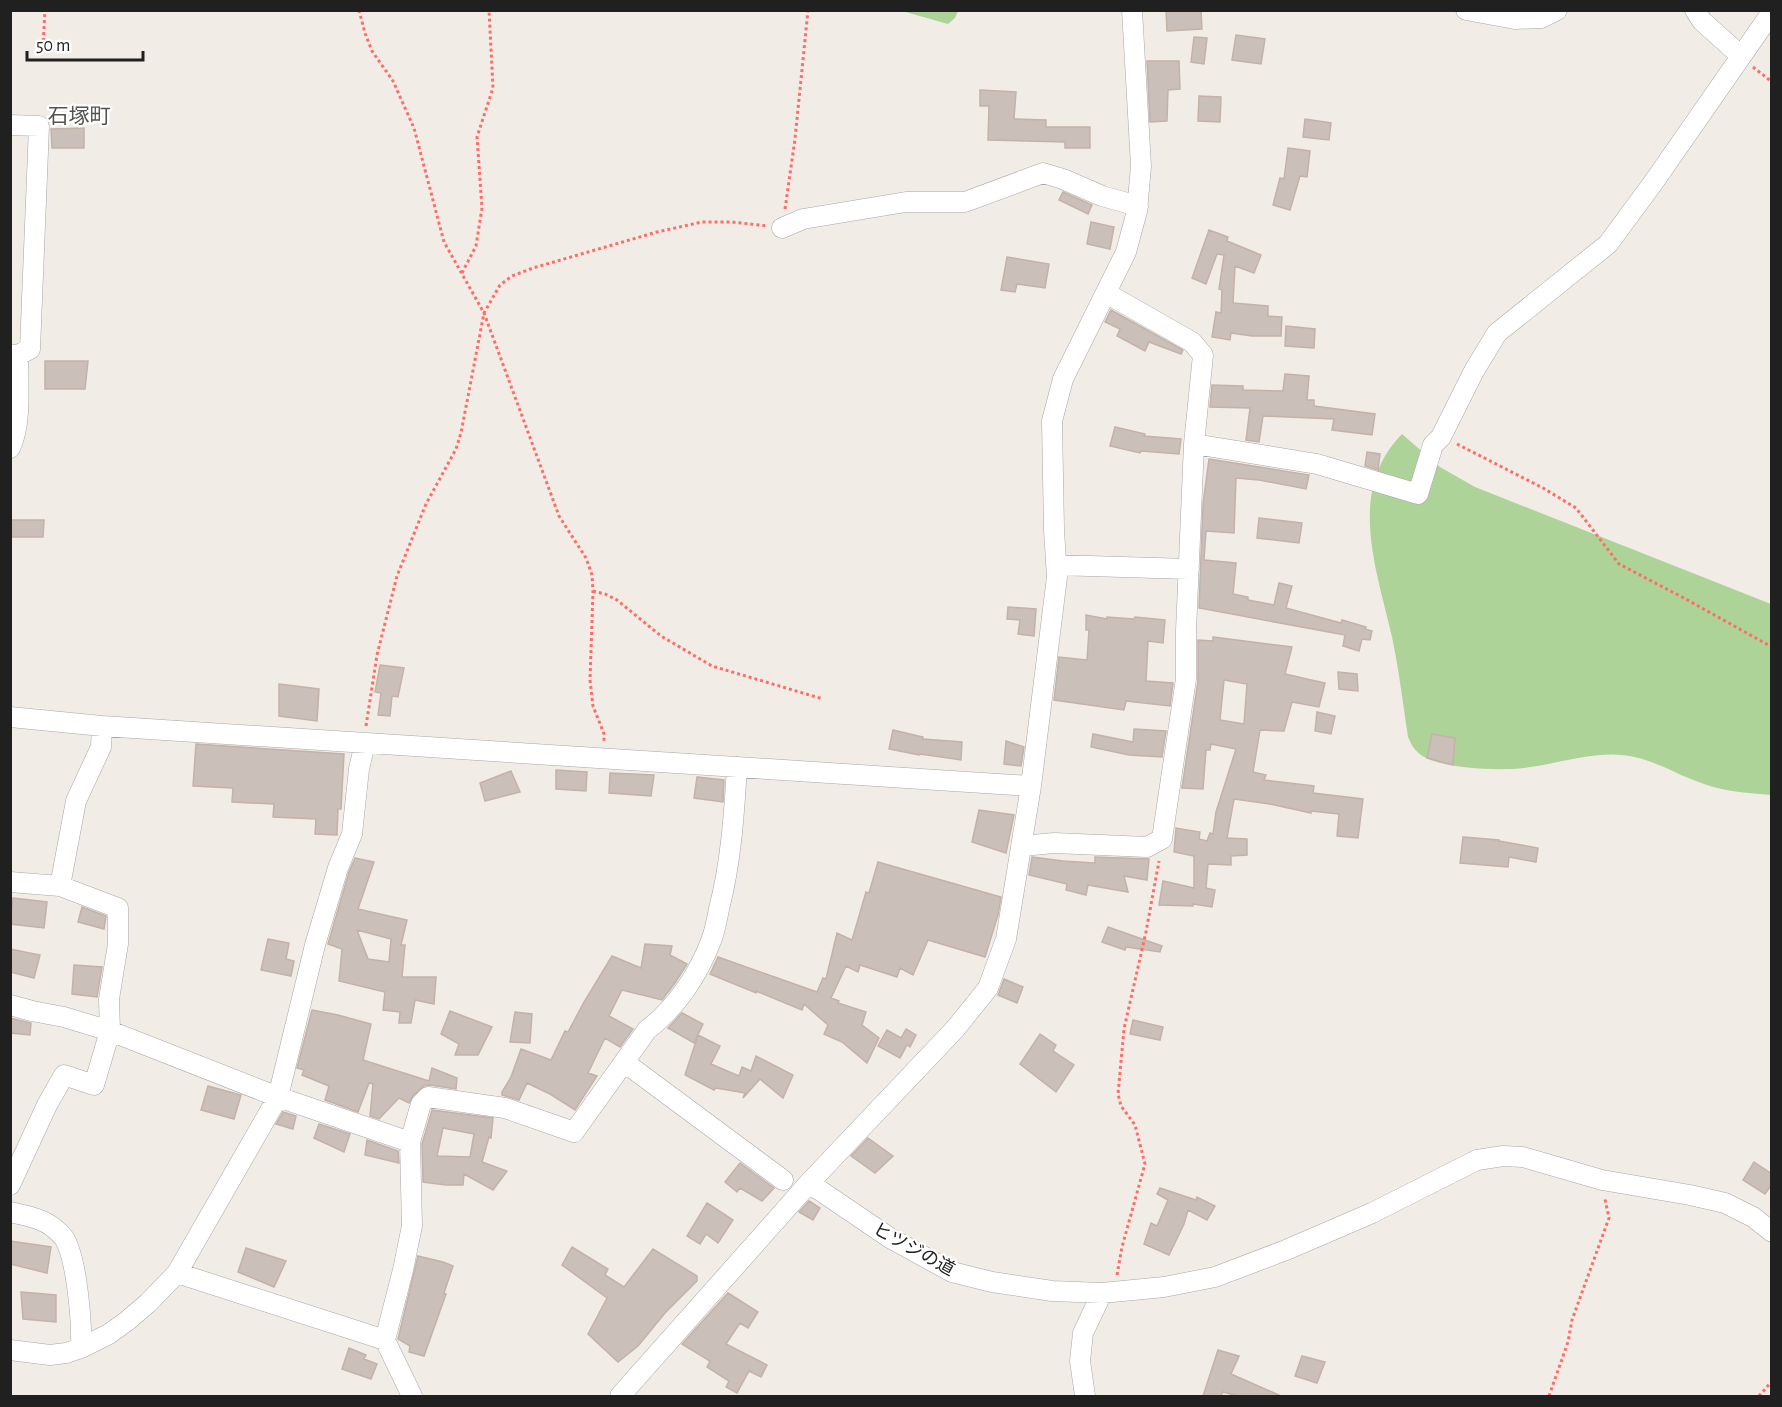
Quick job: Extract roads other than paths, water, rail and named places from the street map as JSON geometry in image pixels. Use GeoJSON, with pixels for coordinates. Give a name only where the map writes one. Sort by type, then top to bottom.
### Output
{"type":"FeatureCollection","features":[{"type":"Feature","properties":{"kind":"street"},"geometry":{"type":"LineString","coordinates":[[620,1396],[810,1183],[957,1028],[988,988],[1006,939],[1022,846],[1057,578],[1052,421],[1063,379],[1126,252],[1138,206],[1141,166],[1132,10]]}},
{"type":"Feature","properties":{"kind":"street"},"geometry":{"type":"LineString","coordinates":[[1466,10],[1515,19],[1541,18],[1557,10]]}},
{"type":"Feature","properties":{"kind":"street"},"geometry":{"type":"LineString","coordinates":[[1695,10],[1702,21],[1741,56]]}},
{"type":"Feature","properties":{"kind":"street"},"geometry":{"type":"LineString","coordinates":[[1194,444],[1317,464],[1418,494],[1433,445],[1441,437],[1497,333],[1608,243],[1653,183],[1772,12]]}},
{"type":"Feature","properties":{"kind":"street"},"geometry":{"type":"LineString","coordinates":[[10,125],[39,126],[30,349],[14,355],[18,395],[15,434],[10,448]]}},
{"type":"Feature","properties":{"kind":"street"},"geometry":{"type":"LineString","coordinates":[[782,228],[803,219],[906,202],[965,202],[1043,173],[1102,196],[1138,206]]}},
{"type":"Feature","properties":{"kind":"street"},"geometry":{"type":"LineString","coordinates":[[1022,846],[1054,843],[1147,847],[1162,839],[1186,679],[1194,444],[1203,355],[1192,342],[1106,293]]}},
{"type":"Feature","properties":{"kind":"street"},"geometry":{"type":"LineString","coordinates":[[1056,565],[1189,569]]}},
{"type":"Feature","properties":{"kind":"street"},"geometry":{"type":"LineString","coordinates":[[10,717],[102,726],[1031,786]]}},
{"type":"Feature","properties":{"kind":"street"},"geometry":{"type":"LineString","coordinates":[[60,885],[76,801],[101,747],[102,726]]}},
{"type":"Feature","properties":{"kind":"street"},"geometry":{"type":"LineString","coordinates":[[10,1350],[50,1355],[81,1348],[109,1334],[127,1321],[177,1273],[278,1097],[315,945],[338,868],[352,834],[364,743]]}},
{"type":"Feature","properties":{"kind":"street"},"geometry":{"type":"LineString","coordinates":[[412,1396],[385,1340],[412,1226],[410,1142],[422,1104],[428,1096],[505,1108],[574,1132],[647,1030],[663,1018],[691,981],[712,940],[726,880],[734,823],[738,767]]}},
{"type":"Feature","properties":{"kind":"street"},"geometry":{"type":"LineString","coordinates":[[10,882],[60,885],[118,908],[118,944],[109,999],[111,1031],[94,1085],[64,1075],[47,1105],[10,1185]]}},
{"type":"Feature","properties":{"kind":"street"},"geometry":{"type":"LineString","coordinates":[[10,1005],[64,1017],[111,1031],[278,1097],[410,1142]]}},
{"type":"Feature","properties":{"kind":"street"},"geometry":{"type":"LineString","coordinates":[[624,1062],[783,1180]]}},
{"type":"Feature","properties":{"kind":"street","name":"ヒツジの道"},"geometry":{"type":"LineString","coordinates":[[810,1183],[890,1238],[952,1272],[992,1282],[1052,1292],[1108,1292],[1164,1287],[1215,1277],[1372,1213],[1477,1160],[1503,1156],[1523,1157],[1602,1180],[1725,1203],[1753,1217],[1772,1232]]}},
{"type":"Feature","properties":{"kind":"street"},"geometry":{"type":"LineString","coordinates":[[10,1212],[39,1219],[64,1239],[71,1258],[77,1289],[82,1333],[81,1348]]}},
{"type":"Feature","properties":{"kind":"street"},"geometry":{"type":"LineString","coordinates":[[177,1273],[385,1340]]}},
{"type":"Feature","properties":{"kind":"street"},"geometry":{"type":"LineString","coordinates":[[1085,1396],[1080,1361],[1083,1333],[1108,1292]]}},
{"type":"Feature","properties":{"kind":"district","name":"石塚町"},"geometry":{"type":"Point","coordinates":[79,116]}}]}
